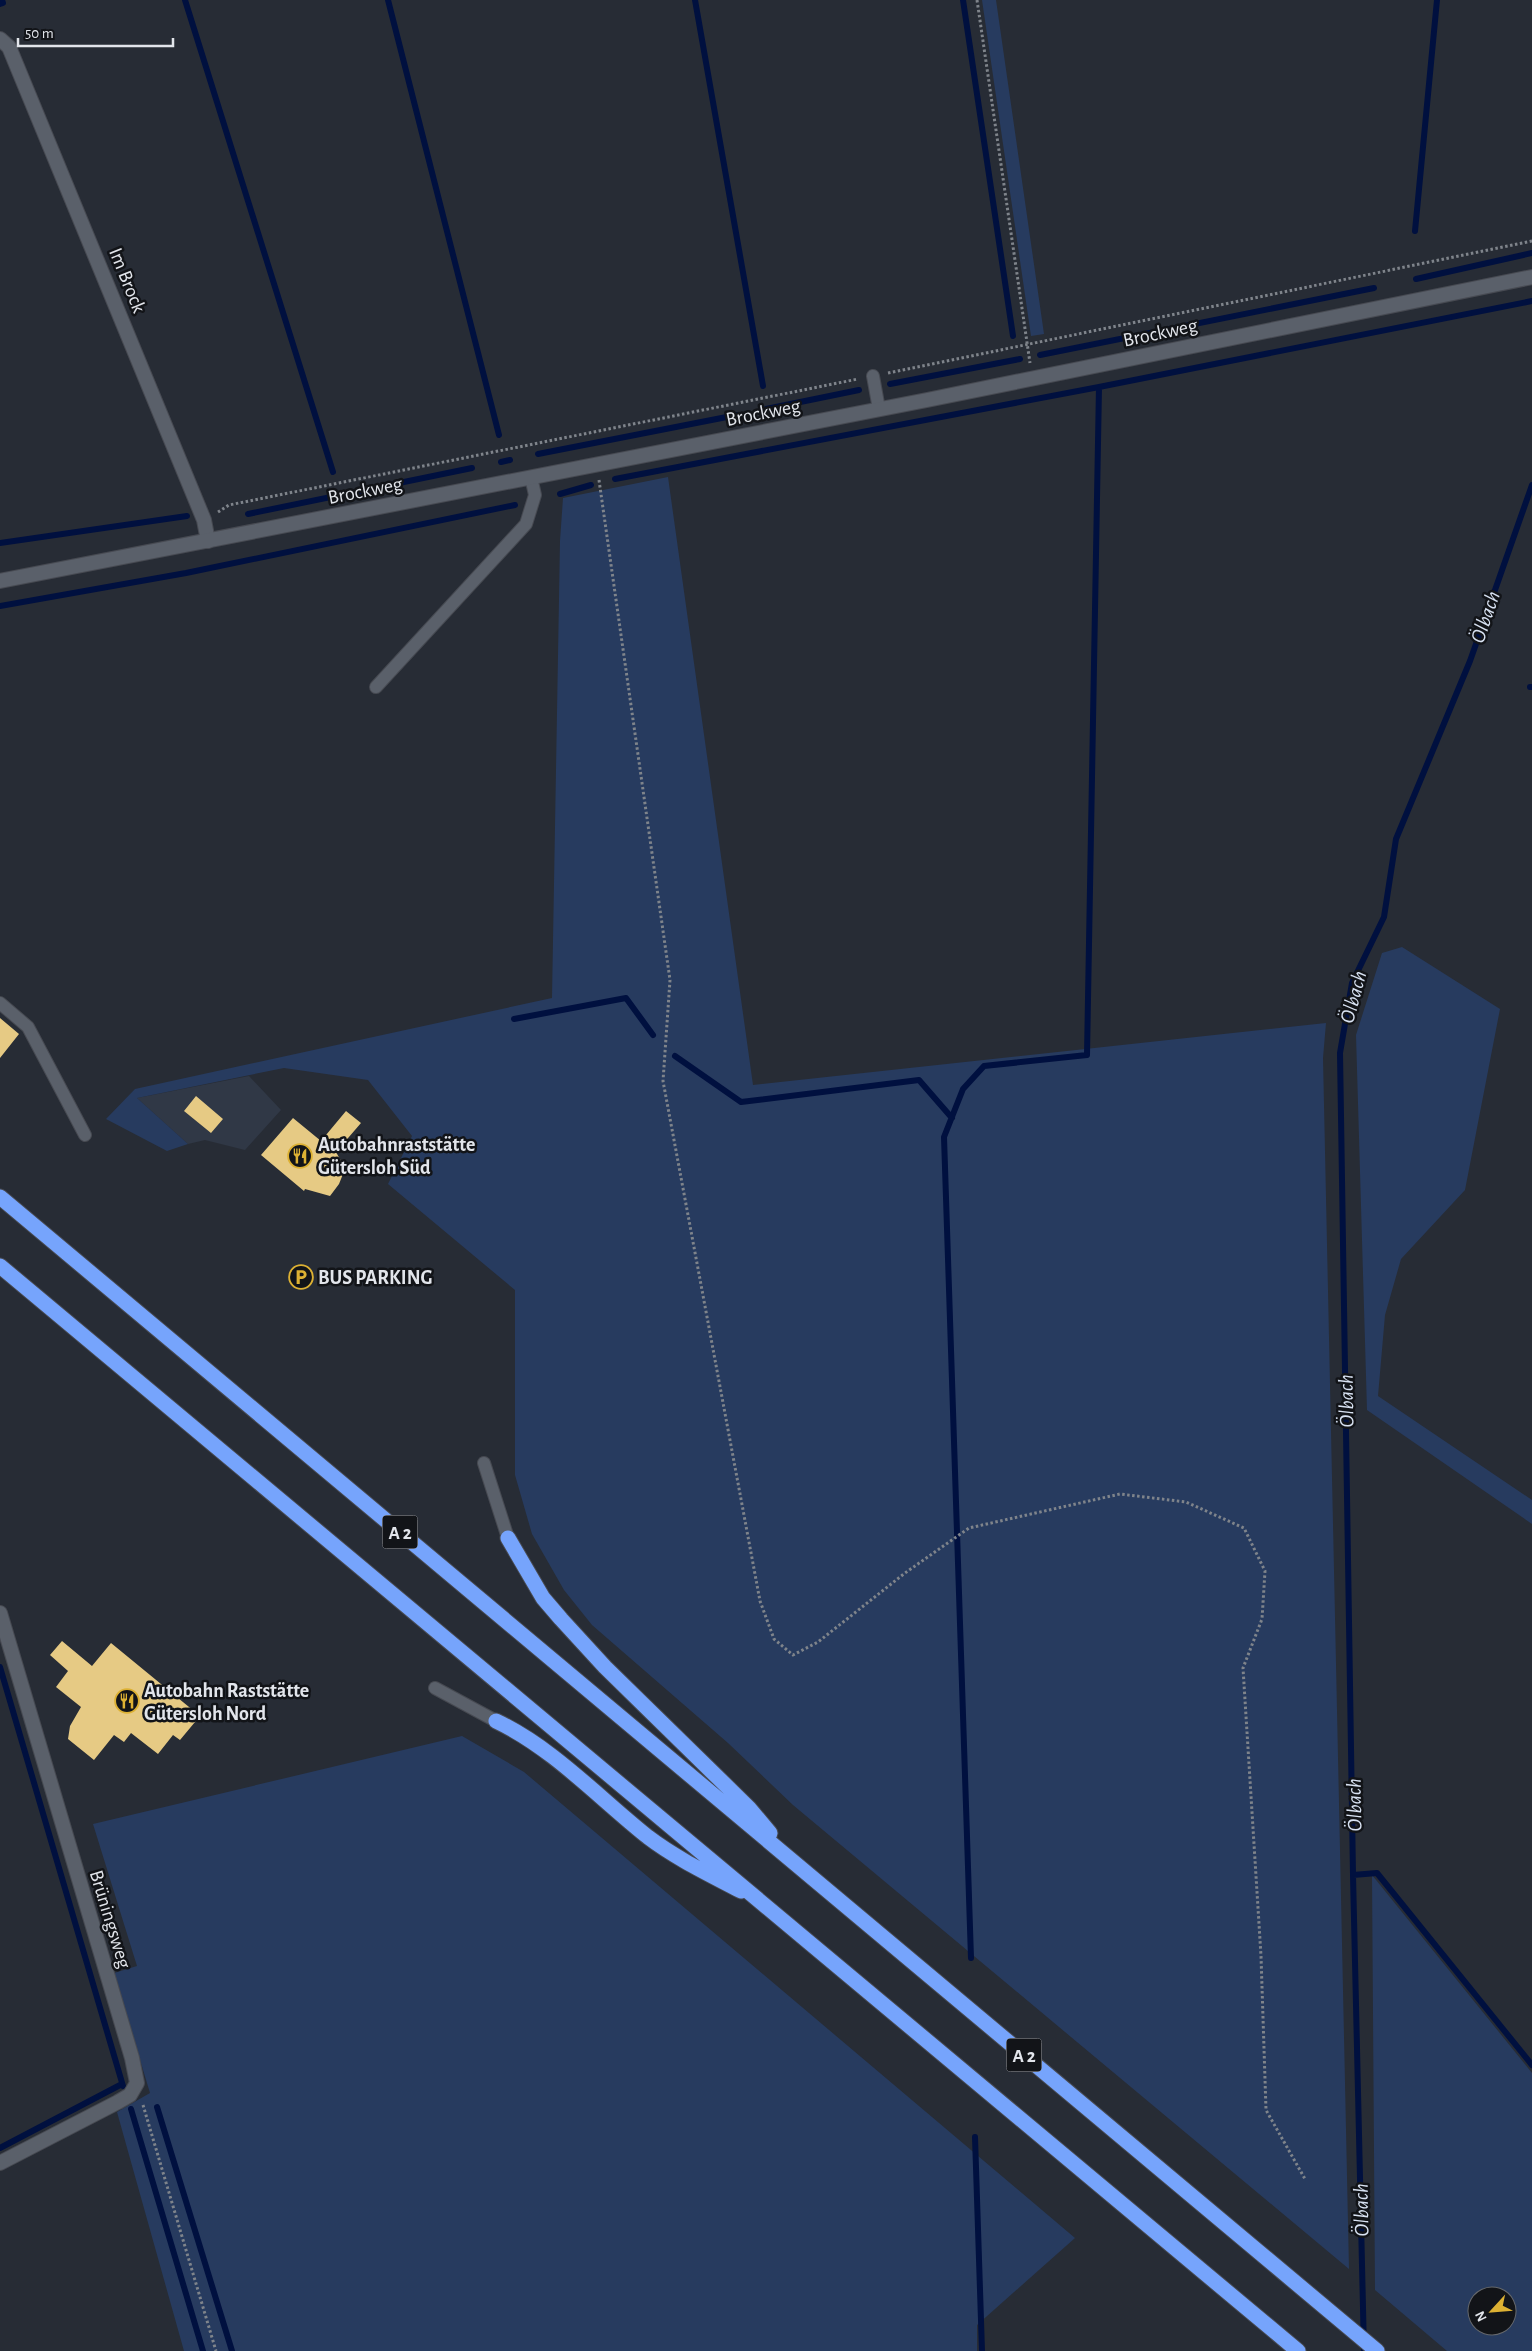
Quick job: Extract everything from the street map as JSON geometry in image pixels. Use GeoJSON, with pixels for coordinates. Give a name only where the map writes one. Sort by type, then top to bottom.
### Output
{"type":"FeatureCollection","features":[{"type":"Feature","properties":{"kind":"highway","name":"A 2"},"geometry":{"type":"LineString","coordinates":[[0,1197],[1377,2351]]}},
{"type":"Feature","properties":{"kind":"highway","name":"A 2"},"geometry":{"type":"LineString","coordinates":[[0,1266],[1298,2351]]}},
{"type":"Feature","properties":{"kind":"highway"},"geometry":{"type":"LineString","coordinates":[[505,1531],[543,1598],[561,1620],[605,1667],[749,1808],[800,1868]]}},
{"type":"Feature","properties":{"kind":"highway"},"geometry":{"type":"LineString","coordinates":[[496,1721],[538,1746],[649,1837],[677,1857],[768,1907]]}},
{"type":"Feature","properties":{"kind":"street","name":"Im Brock"},"geometry":{"type":"LineString","coordinates":[[0,39],[9,47],[90,238],[204,520],[208,541]]}},
{"type":"Feature","properties":{"kind":"street","name":"Brockweg"},"geometry":{"type":"LineString","coordinates":[[0,581],[1032,379],[1532,278]]}},
{"type":"Feature","properties":{"kind":"street","name":"Brüningsweg"},"geometry":{"type":"LineString","coordinates":[[0,1613],[132,2058],[137,2083]]}},
{"type":"Feature","properties":{"kind":"street"},"geometry":{"type":"LineString","coordinates":[[0,2163],[118,2102],[130,2094],[137,2083]]}},
{"type":"Feature","properties":{"kind":"lane"},"geometry":{"type":"LineString","coordinates":[[873,376],[879,409]]}},
{"type":"Feature","properties":{"kind":"lane"},"geometry":{"type":"LineString","coordinates":[[376,687],[526,524],[535,495],[531,477]]}},
{"type":"Feature","properties":{"kind":"lane"},"geometry":{"type":"LineString","coordinates":[[0,1003],[28,1027],[85,1135]]}},
{"type":"Feature","properties":{"kind":"lane"},"geometry":{"type":"LineString","coordinates":[[484,1463],[505,1531]]}},
{"type":"Feature","properties":{"kind":"lane"},"geometry":{"type":"LineString","coordinates":[[478,1481],[487,1491],[505,1531]]}},
{"type":"Feature","properties":{"kind":"lane"},"geometry":{"type":"LineString","coordinates":[[435,1688],[496,1721]]}},
{"type":"Feature","properties":{"kind":"path"},"geometry":{"type":"LineString","coordinates":[[977,0],[1032,379]]}},
{"type":"Feature","properties":{"kind":"path"},"geometry":{"type":"LineString","coordinates":[[597,464],[670,980],[663,1081],[760,1601],[774,1640],[793,1655],[818,1642],[905,1573],[969,1528],[1120,1494],[1186,1502],[1244,1528],[1265,1571],[1262,1619],[1243,1668],[1261,1956],[1266,2110],[1305,2179]]}},
{"type":"Feature","properties":{"kind":"path"},"geometry":{"type":"LineString","coordinates":[[137,2083],[216,2351]]}},
{"type":"Feature","properties":{"kind":"shaded area"},"geometry":{"type":"Polygon","coordinates":[[[982,0],[996,0],[1044,334],[1031,336],[982,0]]]}},
{"type":"Feature","properties":{"kind":"shaded area"},"geometry":{"type":"Polygon","coordinates":[[[668,477],[753,1085],[1326,1023],[1323,1058],[1349,2269],[793,1805],[728,1743],[592,1625],[564,1590],[532,1534],[515,1475],[515,1290],[388,1184],[412,1136],[368,1080],[284,1068],[137,1098],[188,1144],[167,1151],[106,1119],[135,1089],[552,998],[560,541],[563,498],[668,477]]]}},
{"type":"Feature","properties":{"kind":"shaded area"},"geometry":{"type":"Polygon","coordinates":[[[1402,947],[1500,1009],[1465,1190],[1401,1259],[1385,1315],[1378,1396],[1532,1500],[1532,1524],[1367,1410],[1356,1035],[1382,953],[1402,947]]]}},
{"type":"Feature","properties":{"kind":"shaded area"},"geometry":{"type":"Polygon","coordinates":[[[249,1076],[281,1110],[245,1150],[205,1140],[188,1144],[137,1098],[249,1076]]]}},
{"type":"Feature","properties":{"kind":"shaded area"},"geometry":{"type":"Polygon","coordinates":[[[462,1736],[524,1772],[1075,2238],[977,2325],[977,2351],[184,2351],[117,2112],[150,2093],[114,1973],[137,1966],[93,1824],[462,1736]]]}},
{"type":"Feature","properties":{"kind":"shaded area"},"geometry":{"type":"Polygon","coordinates":[[[1372,1875],[1532,2073],[1532,2351],[1447,2351],[1375,2290],[1372,1875]]]}},
{"type":"Feature","properties":{"kind":"building"},"geometry":{"type":"Polygon","coordinates":[[[0,1018],[19,1034],[0,1058],[0,1018]]]}},
{"type":"Feature","properties":{"kind":"building"},"geometry":{"type":"Polygon","coordinates":[[[196,1096],[223,1119],[211,1133],[184,1111],[196,1096]]]}},
{"type":"Feature","properties":{"kind":"building","name":"Autobahnraststätte Gütersloh Süd"},"geometry":{"type":"Polygon","coordinates":[[[346,1111],[361,1123],[336,1152],[341,1161],[343,1174],[339,1184],[330,1196],[305,1189],[304,1191],[261,1155],[293,1118],[321,1141],[346,1111]]]}},
{"type":"Feature","properties":{"kind":"building","name":"Autobahn Raststätte Gütersloh Nord"},"geometry":{"type":"Polygon","coordinates":[[[62,1641],[92,1666],[111,1643],[200,1716],[180,1740],[173,1735],[158,1754],[131,1733],[124,1742],[114,1735],[94,1760],[68,1739],[70,1726],[81,1707],[56,1687],[68,1671],[50,1655],[62,1641]]]}},
{"type":"Feature","properties":{"kind":"waterway"},"geometry":{"type":"LineString","coordinates":[[0,4],[3,3],[2,0]]}},
{"type":"Feature","properties":{"kind":"waterway"},"geometry":{"type":"LineString","coordinates":[[185,0],[333,472]]}},
{"type":"Feature","properties":{"kind":"waterway"},"geometry":{"type":"LineString","coordinates":[[388,0],[499,435]]}},
{"type":"Feature","properties":{"kind":"waterway"},"geometry":{"type":"LineString","coordinates":[[695,0],[763,386]]}},
{"type":"Feature","properties":{"kind":"waterway"},"geometry":{"type":"LineString","coordinates":[[963,0],[1013,336]]}},
{"type":"Feature","properties":{"kind":"waterway"},"geometry":{"type":"LineString","coordinates":[[1415,231],[1437,0]]}},
{"type":"Feature","properties":{"kind":"waterway"},"geometry":{"type":"LineString","coordinates":[[1416,279],[1532,253]]}},
{"type":"Feature","properties":{"kind":"waterway"},"geometry":{"type":"LineString","coordinates":[[1040,355],[1374,288]]}},
{"type":"Feature","properties":{"kind":"waterway"},"geometry":{"type":"LineString","coordinates":[[615,479],[1099,387],[1532,301]]}},
{"type":"Feature","properties":{"kind":"waterway"},"geometry":{"type":"LineString","coordinates":[[890,384],[1020,359]]}},
{"type":"Feature","properties":{"kind":"waterway"},"geometry":{"type":"LineString","coordinates":[[971,1958],[944,1137],[963,1089],[984,1066],[1087,1055],[1099,387]]}},
{"type":"Feature","properties":{"kind":"waterway"},"geometry":{"type":"LineString","coordinates":[[766,409],[859,390]]}},
{"type":"Feature","properties":{"kind":"waterway"},"geometry":{"type":"LineString","coordinates":[[538,454],[737,415]]}},
{"type":"Feature","properties":{"kind":"waterway"},"geometry":{"type":"LineString","coordinates":[[501,462],[510,460]]}},
{"type":"Feature","properties":{"kind":"waterway"},"geometry":{"type":"LineString","coordinates":[[248,514],[472,468]]}},
{"type":"Feature","properties":{"kind":"waterway"},"geometry":{"type":"LineString","coordinates":[[560,494],[591,485]]}},
{"type":"Feature","properties":{"kind":"waterway","name":"Ölbach"},"geometry":{"type":"LineString","coordinates":[[1364,2351],[1353,1875],[1340,1053],[1352,983],[1384,917],[1396,839],[1470,661],[1532,485]]}},
{"type":"Feature","properties":{"kind":"waterway"},"geometry":{"type":"LineString","coordinates":[[0,606],[186,573],[515,505]]}},
{"type":"Feature","properties":{"kind":"waterway"},"geometry":{"type":"LineString","coordinates":[[0,543],[187,516]]}},
{"type":"Feature","properties":{"kind":"waterway"},"geometry":{"type":"LineString","coordinates":[[514,1019],[626,998],[653,1035]]}},
{"type":"Feature","properties":{"kind":"waterway"},"geometry":{"type":"LineString","coordinates":[[675,1056],[741,1102],[919,1080],[952,1118]]}},
{"type":"Feature","properties":{"kind":"waterway"},"geometry":{"type":"LineString","coordinates":[[0,1667],[123,2086]]}},
{"type":"Feature","properties":{"kind":"waterway"},"geometry":{"type":"LineString","coordinates":[[1353,1875],[1377,1873],[1532,2065]]}},
{"type":"Feature","properties":{"kind":"waterway"},"geometry":{"type":"LineString","coordinates":[[0,2148],[122,2084]]}},
{"type":"Feature","properties":{"kind":"waterway"},"geometry":{"type":"LineString","coordinates":[[157,2107],[232,2351]]}},
{"type":"Feature","properties":{"kind":"waterway"},"geometry":{"type":"LineString","coordinates":[[131,2109],[203,2351]]}},
{"type":"Feature","properties":{"kind":"waterway"},"geometry":{"type":"LineString","coordinates":[[975,2137],[982,2351]]}},
{"type":"Feature","properties":{"kind":"place","name":"Autobahnraststätte Gütersloh Süd"},"geometry":{"type":"Point","coordinates":[300,1156]}},
{"type":"Feature","properties":{"kind":"place","name":"BUS PARKING"},"geometry":{"type":"Point","coordinates":[301,1277]}},
{"type":"Feature","properties":{"kind":"place","name":"Autobahn Raststätte Gütersloh Nord"},"geometry":{"type":"Point","coordinates":[127,1701]}}]}
